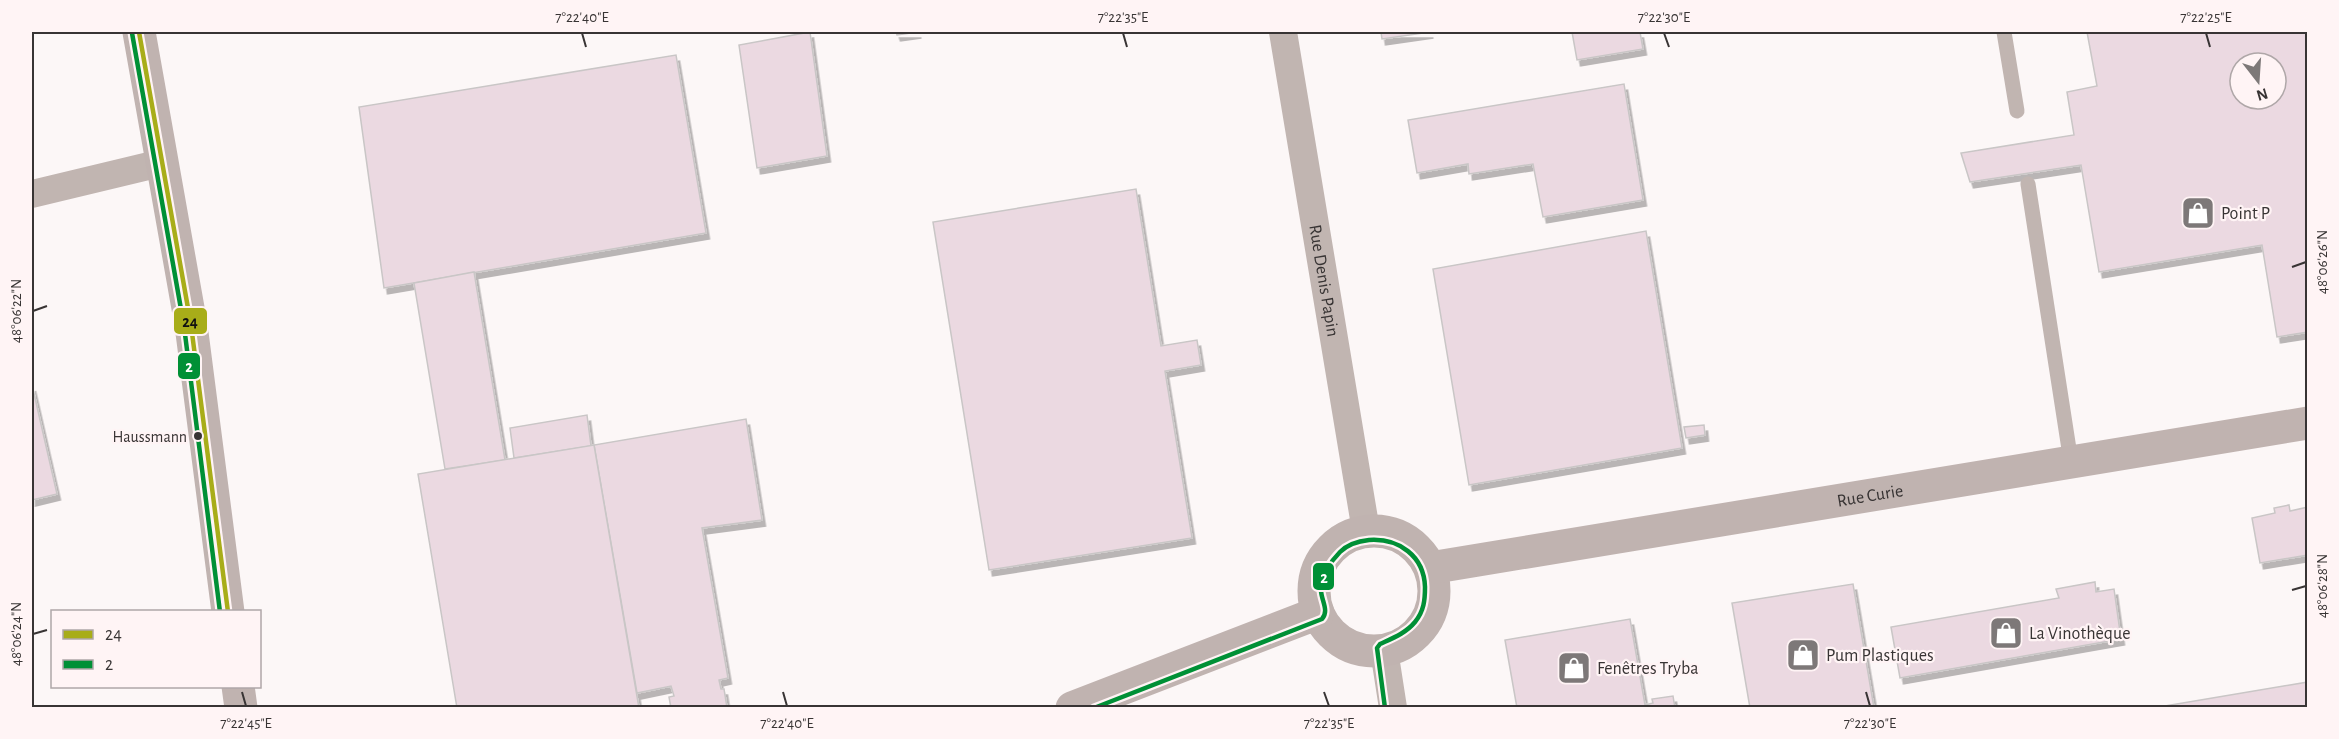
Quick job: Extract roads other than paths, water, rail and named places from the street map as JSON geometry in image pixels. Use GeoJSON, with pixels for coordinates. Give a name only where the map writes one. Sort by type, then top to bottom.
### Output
{"type":"FeatureCollection","features":[{"type":"Feature","properties":{"kind":"main road"},"geometry":{"type":"LineString","coordinates":[[139,32],[191,325],[228,610]]}},
{"type":"Feature","properties":{"kind":"main road","name":"Rue Curie"},"geometry":{"type":"LineString","coordinates":[[1430,568],[2307,423]]}},
{"type":"Feature","properties":{"kind":"main road"},"geometry":{"type":"LineString","coordinates":[[1366,531],[1386,531],[1405,538],[1420,551],[1430,568],[1435,589],[1431,611],[1421,629],[1404,643],[1384,650],[1364,650],[1344,643],[1329,630],[1318,613],[1314,586],[1322,560],[1341,540],[1366,531]]}},
{"type":"Feature","properties":{"kind":"main road"},"geometry":{"type":"LineString","coordinates":[[1072,708],[1318,613]]}},
{"type":"Feature","properties":{"kind":"main road"},"geometry":{"type":"LineString","coordinates":[[238,688],[241,708]]}},
{"type":"Feature","properties":{"kind":"street","name":"Rue Denis Papin"},"geometry":{"type":"LineString","coordinates":[[1283,32],[1366,531]]}},
{"type":"Feature","properties":{"kind":"street"},"geometry":{"type":"LineString","coordinates":[[32,194],[161,163]]}},
{"type":"Feature","properties":{"kind":"street"},"geometry":{"type":"LineString","coordinates":[[1384,650],[1393,708]]}},
{"type":"Feature","properties":{"kind":"lane"},"geometry":{"type":"LineString","coordinates":[[2004,32],[2017,111]]}},
{"type":"Feature","properties":{"kind":"lane"},"geometry":{"type":"LineString","coordinates":[[2028,184],[2071,462]]}},
{"type":"Feature","properties":{"kind":"place","name":"Point P"},"geometry":{"type":"Point","coordinates":[2198,213]}},
{"type":"Feature","properties":{"kind":"place","name":"Haussmann"},"geometry":{"type":"Point","coordinates":[198,436]}},
{"type":"Feature","properties":{"kind":"place","name":"La Vinothèque"},"geometry":{"type":"Point","coordinates":[2006,633]}},
{"type":"Feature","properties":{"kind":"place","name":"Pum Plastiques"},"geometry":{"type":"Point","coordinates":[1803,655]}},
{"type":"Feature","properties":{"kind":"place","name":"Fenêtres Tryba"},"geometry":{"type":"Point","coordinates":[1574,668]}}]}
